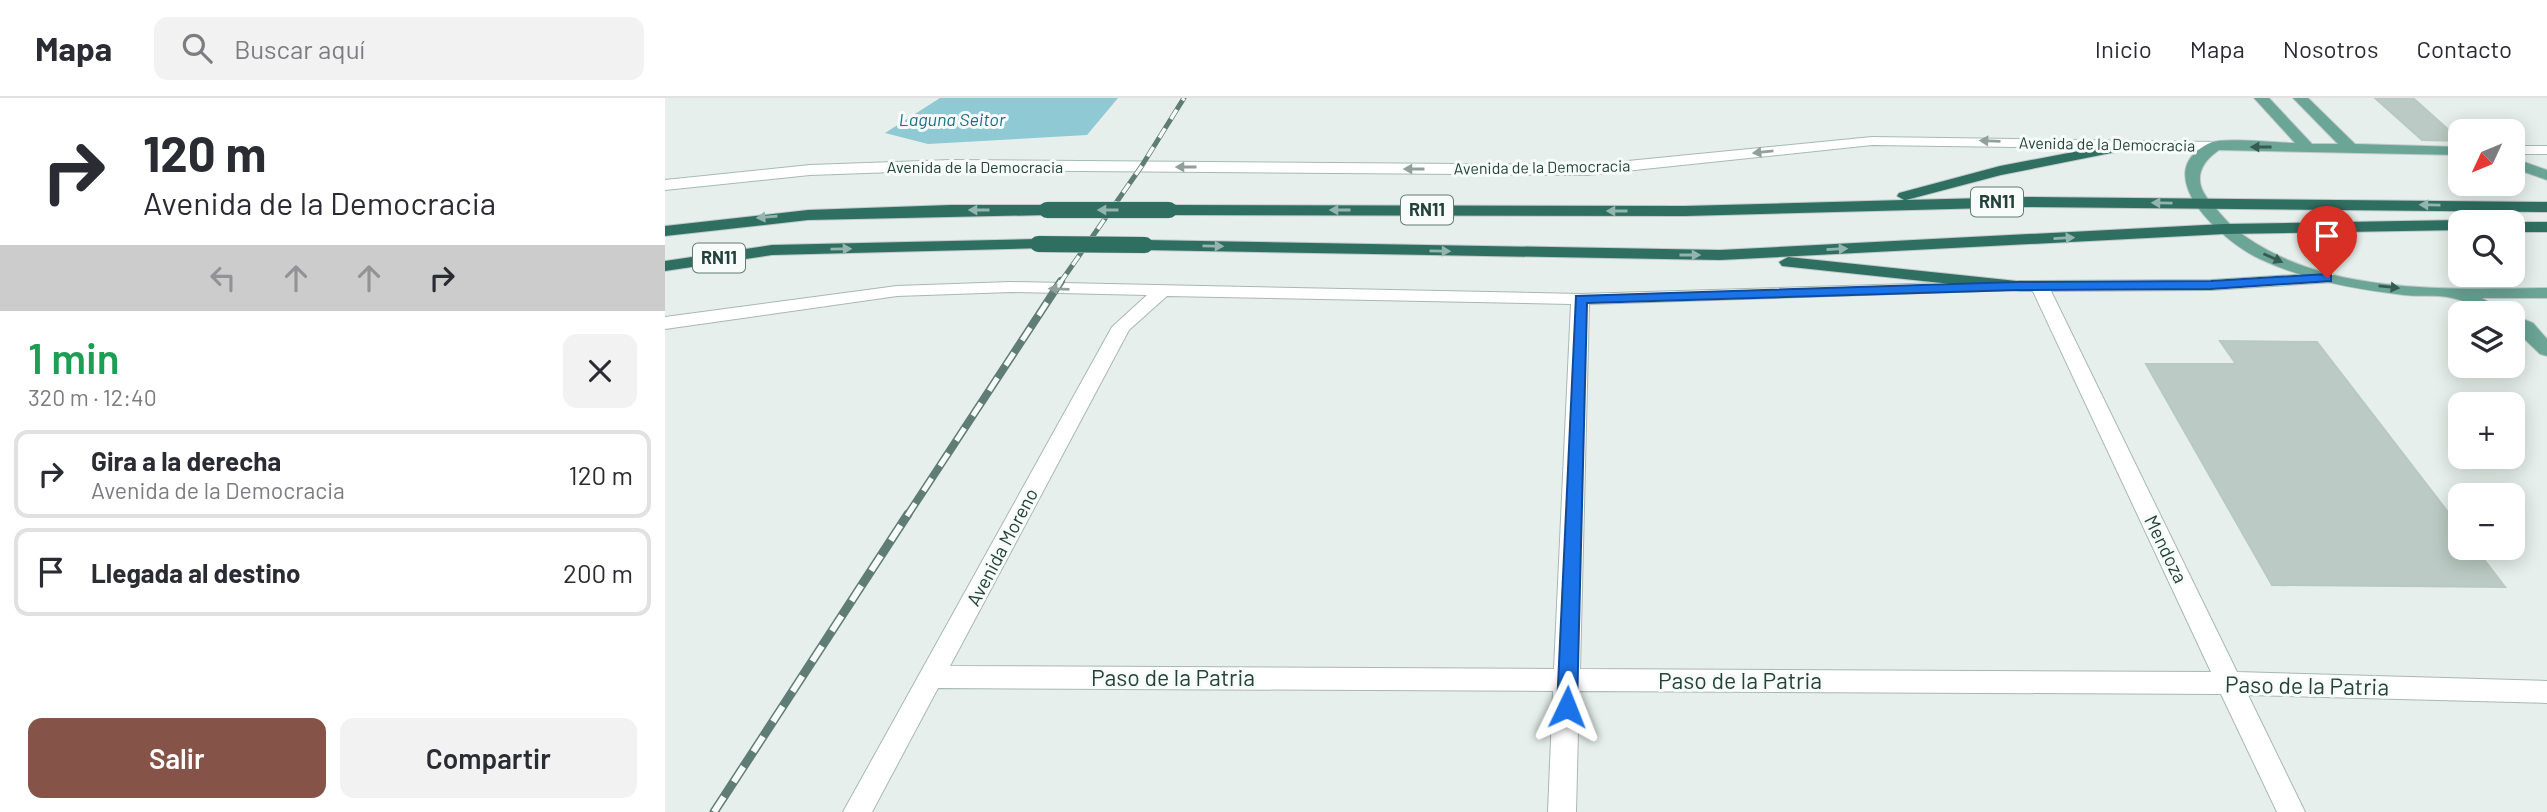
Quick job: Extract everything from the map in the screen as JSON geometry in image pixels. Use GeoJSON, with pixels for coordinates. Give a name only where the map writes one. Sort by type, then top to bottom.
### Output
{"type":"FeatureCollection","features":[{"type":"Feature","properties":{"kind":"highway"},"geometry":{"type":"LineString","coordinates":[[1873,205],[2000,171],[2131,145]]}},
{"type":"Feature","properties":{"kind":"highway","name":"RN11"},"geometry":{"type":"LineString","coordinates":[[665,231],[725,220],[809,213],[1047,210],[1685,211],[2027,202],[2547,206]]}},
{"type":"Feature","properties":{"kind":"highway","name":"RN11"},"geometry":{"type":"LineString","coordinates":[[665,266],[772,250],[1038,244],[1720,256],[2224,229],[2448,225]]}},
{"type":"Feature","properties":{"kind":"highway"},"geometry":{"type":"LineString","coordinates":[[2525,226],[2547,227]]}},
{"type":"Feature","properties":{"kind":"highway"},"geometry":{"type":"LineString","coordinates":[[1720,256],[2017,286]]}},
{"type":"Feature","properties":{"kind":"main road"},"geometry":{"type":"LineString","coordinates":[[2261,98],[2307,147]]}},
{"type":"Feature","properties":{"kind":"main road"},"geometry":{"type":"LineString","coordinates":[[2273,98],[2286,124]]}},
{"type":"Feature","properties":{"kind":"main road"},"geometry":{"type":"LineString","coordinates":[[2287,98],[2331,129]]}},
{"type":"Feature","properties":{"kind":"main road"},"geometry":{"type":"LineString","coordinates":[[2300,98],[2350,148]]}},
{"type":"Feature","properties":{"kind":"main road"},"geometry":{"type":"LineString","coordinates":[[2215,146],[2199,156],[2190,169],[2191,185],[2224,229],[2274,259],[2327,278],[2392,288],[2544,297]]}},
{"type":"Feature","properties":{"kind":"main road","name":"Avenida de la Democracia"},"geometry":{"type":"LineString","coordinates":[[2215,146],[2448,150]]}},
{"type":"Feature","properties":{"kind":"main road"},"geometry":{"type":"LineString","coordinates":[[2525,167],[2547,175]]}},
{"type":"Feature","properties":{"kind":"main road"},"geometry":{"type":"LineString","coordinates":[[2452,290],[2474,301]]}},
{"type":"Feature","properties":{"kind":"main road"},"geometry":{"type":"LineString","coordinates":[[2525,327],[2547,350]]}},
{"type":"Feature","properties":{"kind":"street","name":"Avenida de la Democracia"},"geometry":{"type":"LineString","coordinates":[[673,184],[810,170],[951,164],[1587,170],[1872,141],[2215,146]]}},
{"type":"Feature","properties":{"kind":"street"},"geometry":{"type":"LineString","coordinates":[[2525,150],[2547,149]]}},
{"type":"Feature","properties":{"kind":"street"},"geometry":{"type":"LineString","coordinates":[[665,323],[897,291],[1011,287],[1580,299],[2017,286],[2211,285],[2327,278]]}},
{"type":"Feature","properties":{"kind":"street","name":"Mendoza"},"geometry":{"type":"LineString","coordinates":[[2040,287],[2291,812]]}},
{"type":"Feature","properties":{"kind":"street","name":"Avenida Moreno"},"geometry":{"type":"LineString","coordinates":[[857,812],[1121,327],[1161,292]]}},
{"type":"Feature","properties":{"kind":"street"},"geometry":{"type":"LineString","coordinates":[[1562,812],[1580,299]]}},
{"type":"Feature","properties":{"kind":"street","name":"Paso de la Patria"},"geometry":{"type":"LineString","coordinates":[[932,677],[2230,683],[2547,692]]}},
{"type":"Feature","properties":{"kind":"water","name":"Laguna Seitor"},"geometry":{"type":"Polygon","coordinates":[[[940,98],[1118,98],[1087,135],[928,144],[885,133],[940,98]]]}},
{"type":"Feature","properties":{"kind":"building"},"geometry":{"type":"Polygon","coordinates":[[[2375,98],[2413,98],[2448,129],[2448,141],[2422,140],[2375,98]]]}},
{"type":"Feature","properties":{"kind":"building"},"geometry":{"type":"Polygon","coordinates":[[[2220,341],[2317,342],[2448,512],[2448,560],[2484,560],[2505,587],[2272,585],[2146,364],[2236,364],[2220,341]]]}},
{"type":"Feature","properties":{"kind":"railway"},"geometry":{"type":"LineString","coordinates":[[1060,283],[1141,167],[1184,98]]}},
{"type":"Feature","properties":{"kind":"railway"},"geometry":{"type":"LineString","coordinates":[[907,516],[1061,281]]}},
{"type":"Feature","properties":{"kind":"railway"},"geometry":{"type":"LineString","coordinates":[[714,812],[908,514]]}},
{"type":"Feature","properties":{"kind":"route"},"geometry":{"type":"LineString","coordinates":[[1567,707],[1580,299],[2017,286],[2271,284],[2327,278]]}}]}
